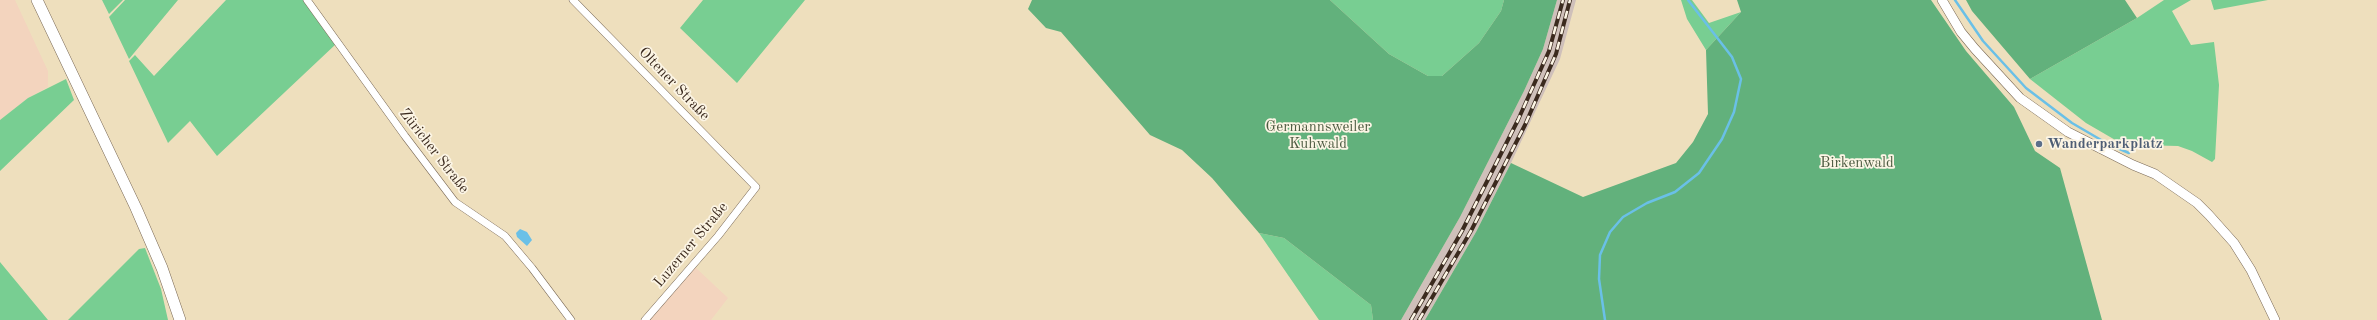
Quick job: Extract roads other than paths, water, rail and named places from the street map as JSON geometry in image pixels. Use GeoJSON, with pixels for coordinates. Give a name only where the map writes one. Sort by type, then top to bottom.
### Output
{"type":"FeatureCollection","features":[{"type":"Feature","properties":{"kind":"main road"},"geometry":{"type":"LineString","coordinates":[[37,0],[136,208],[162,268],[180,320]]}},
{"type":"Feature","properties":{"kind":"street","name":"Züricher Straße"},"geometry":{"type":"LineString","coordinates":[[307,0],[404,136],[455,202],[504,236],[532,268],[571,320]]}},
{"type":"Feature","properties":{"kind":"street","name":"Oltener Straße"},"geometry":{"type":"LineString","coordinates":[[573,0],[756,187]]}},
{"type":"Feature","properties":{"kind":"street"},"geometry":{"type":"LineString","coordinates":[[1942,0],[1961,32],[2020,98],[2068,132],[2126,162],[2155,174],[2209,215],[2239,250],[2251,270],[2276,320]]}},
{"type":"Feature","properties":{"kind":"street","name":"Luzerner Straße"},"geometry":{"type":"LineString","coordinates":[[645,320],[718,236],[756,187]]}},
{"type":"Feature","properties":{"kind":"water"},"geometry":{"type":"Polygon","coordinates":[[[520,229],[527,232],[532,240],[527,246],[517,237],[516,233],[520,229]]]}},
{"type":"Feature","properties":{"kind":"waterway"},"geometry":{"type":"LineString","coordinates":[[1605,320],[1599,279],[1600,255],[1610,232],[1623,217],[1647,203],[1675,192],[1699,173],[1722,139],[1734,112],[1741,79],[1732,57],[1688,0]]}},
{"type":"Feature","properties":{"kind":"waterway"},"geometry":{"type":"LineString","coordinates":[[1955,0],[1983,41],[2026,88],[2072,123],[2108,144],[2129,153]]}},
{"type":"Feature","properties":{"kind":"railway"},"geometry":{"type":"LineString","coordinates":[[1411,320],[1462,231],[1518,120],[1549,51],[1563,0]]}},
{"type":"Feature","properties":{"kind":"railway"},"geometry":{"type":"LineString","coordinates":[[1419,320],[1471,231],[1525,125],[1556,54],[1570,0]]}},
{"type":"Feature","properties":{"kind":"place","name":"Wanderparkplatz"},"geometry":{"type":"Point","coordinates":[2039,144]}},
{"type":"Feature","properties":{"kind":"park label","name":"Germannsweiler Kuhwald"},"geometry":{"type":"Point","coordinates":[1318,136]}},
{"type":"Feature","properties":{"kind":"park label","name":"Birkenwald"},"geometry":{"type":"Point","coordinates":[1857,163]}}]}
